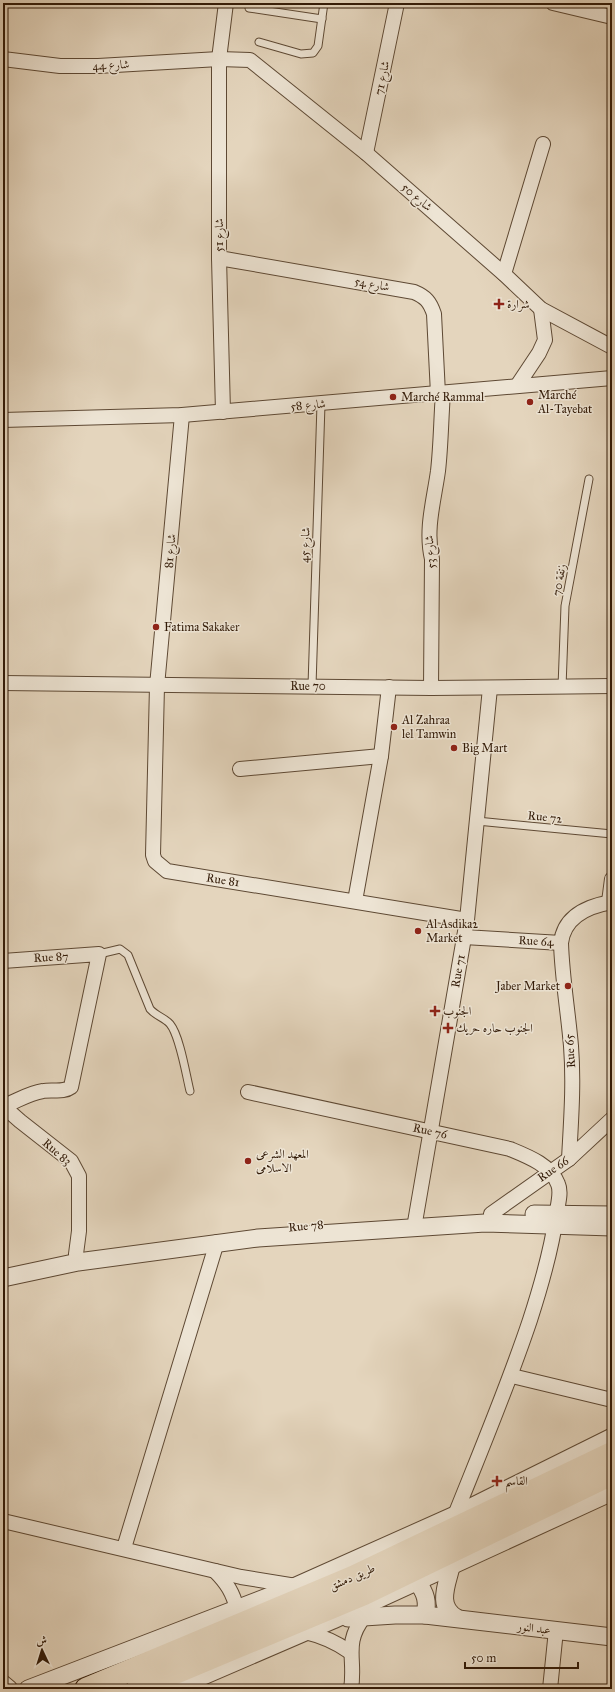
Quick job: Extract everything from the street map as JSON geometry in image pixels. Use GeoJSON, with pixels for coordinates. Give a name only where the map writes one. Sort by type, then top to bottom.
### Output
{"type":"FeatureCollection","features":[{"type":"Feature","properties":{"kind":"highway","name":"طريق دمشق"},"geometry":{"type":"LineString","coordinates":[[137,1689],[358,1586],[581,1479],[612,1453]]}},
{"type":"Feature","properties":{"kind":"highway","name":"طريق دمشق"},"geometry":{"type":"LineString","coordinates":[[581,1479],[612,1474]]}},
{"type":"Feature","properties":{"kind":"highway","name":"طريق دمشق"},"geometry":{"type":"LineString","coordinates":[[86,1689],[358,1586]]}},
{"type":"Feature","properties":{"kind":"street","name":"شارع 51"},"geometry":{"type":"LineString","coordinates":[[223,412],[219,258],[219,59],[226,3]]}},
{"type":"Feature","properties":{"kind":"street","name":"شارع 71"},"geometry":{"type":"LineString","coordinates":[[366,153],[397,3]]}},
{"type":"Feature","properties":{"kind":"street"},"geometry":{"type":"LineString","coordinates":[[553,3],[612,17]]}},
{"type":"Feature","properties":{"kind":"street","name":"شارع 44"},"geometry":{"type":"LineString","coordinates":[[3,59],[40,65],[98,66],[219,59]]}},
{"type":"Feature","properties":{"kind":"street","name":"شارع 50"},"geometry":{"type":"LineString","coordinates":[[219,59],[250,60],[366,153],[504,274],[541,309],[612,347]]}},
{"type":"Feature","properties":{"kind":"street"},"geometry":{"type":"LineString","coordinates":[[504,274],[543,144]]}},
{"type":"Feature","properties":{"kind":"street","name":"شارع 54"},"geometry":{"type":"LineString","coordinates":[[219,258],[414,292],[425,297],[430,303],[434,314],[440,394]]}},
{"type":"Feature","properties":{"kind":"street"},"geometry":{"type":"LineString","coordinates":[[517,386],[539,353],[545,340],[541,309]]}},
{"type":"Feature","properties":{"kind":"street","name":"شارع 58"},"geometry":{"type":"LineString","coordinates":[[3,420],[182,415],[612,378]]}},
{"type":"Feature","properties":{"kind":"street","name":"شارع 53"},"geometry":{"type":"LineString","coordinates":[[431,688],[432,559],[428,545],[428,532],[438,469],[440,394]]}},
{"type":"Feature","properties":{"kind":"street","name":"شارع 81"},"geometry":{"type":"LineString","coordinates":[[157,686],[182,415]]}},
{"type":"Feature","properties":{"kind":"street","name":"Rue 70"},"geometry":{"type":"LineString","coordinates":[[3,683],[157,686],[431,688],[612,686]]}},
{"type":"Feature","properties":{"kind":"street","name":"Rue 81"},"geometry":{"type":"LineString","coordinates":[[157,686],[153,855],[160,868],[167,871],[467,920]]}},
{"type":"Feature","properties":{"kind":"street"},"geometry":{"type":"LineString","coordinates":[[356,901],[381,756],[389,687]]}},
{"type":"Feature","properties":{"kind":"street","name":"Rue 71"},"geometry":{"type":"LineString","coordinates":[[414,1223],[467,920],[490,688]]}},
{"type":"Feature","properties":{"kind":"street"},"geometry":{"type":"LineString","coordinates":[[240,769],[381,756]]}},
{"type":"Feature","properties":{"kind":"street"},"geometry":{"type":"LineString","coordinates":[[610,902],[612,879]]}},
{"type":"Feature","properties":{"kind":"street","name":"Rue 64"},"geometry":{"type":"LineString","coordinates":[[464,937],[562,943],[567,923],[586,910],[610,902]]}},
{"type":"Feature","properties":{"kind":"street","name":"Rue 65"},"geometry":{"type":"LineString","coordinates":[[562,943],[562,966],[571,1046],[573,1098],[569,1159]]}},
{"type":"Feature","properties":{"kind":"street"},"geometry":{"type":"LineString","coordinates":[[3,1106],[28,1094],[43,1091],[66,1090],[71,1087],[99,954]]}},
{"type":"Feature","properties":{"kind":"street","name":"Rue 87"},"geometry":{"type":"LineString","coordinates":[[3,961],[99,954]]}},
{"type":"Feature","properties":{"kind":"street","name":"Rue 76"},"geometry":{"type":"LineString","coordinates":[[248,1092],[510,1149],[528,1157],[550,1171]]}},
{"type":"Feature","properties":{"kind":"street","name":"Rue 83"},"geometry":{"type":"LineString","coordinates":[[3,1106],[71,1161],[79,1176],[79,1231],[77,1258]]}},
{"type":"Feature","properties":{"kind":"street","name":"Rue 66"},"geometry":{"type":"LineString","coordinates":[[491,1214],[569,1159],[612,1119]]}},
{"type":"Feature","properties":{"kind":"street"},"geometry":{"type":"LineString","coordinates":[[455,1515],[512,1376],[544,1278],[556,1220],[559,1192],[558,1184],[550,1171]]}},
{"type":"Feature","properties":{"kind":"street","name":"Rue 78"},"geometry":{"type":"LineString","coordinates":[[3,1270],[77,1258],[134,1244],[230,1232],[414,1223],[491,1214],[556,1220],[612,1214]]}},
{"type":"Feature","properties":{"kind":"street"},"geometry":{"type":"LineString","coordinates":[[3,1278],[77,1258],[217,1242],[414,1223],[485,1223],[556,1220],[612,1227]]}},
{"type":"Feature","properties":{"kind":"street"},"geometry":{"type":"LineString","coordinates":[[124,1548],[217,1242]]}},
{"type":"Feature","properties":{"kind":"street"},"geometry":{"type":"LineString","coordinates":[[512,1376],[612,1400]]}},
{"type":"Feature","properties":{"kind":"street"},"geometry":{"type":"LineString","coordinates":[[28,1689],[296,1586],[455,1515],[612,1437]]}},
{"type":"Feature","properties":{"kind":"street"},"geometry":{"type":"LineString","coordinates":[[173,1689],[333,1620],[612,1492]]}},
{"type":"Feature","properties":{"kind":"street"},"geometry":{"type":"LineString","coordinates":[[3,1521],[124,1548],[255,1580],[296,1586]]}},
{"type":"Feature","properties":{"kind":"street"},"geometry":{"type":"LineString","coordinates":[[451,1567],[444,1589],[444,1599],[449,1613],[456,1618]]}},
{"type":"Feature","properties":{"kind":"street"},"geometry":{"type":"LineString","coordinates":[[214,1570],[226,1581],[233,1594],[237,1609]]}},
{"type":"Feature","properties":{"kind":"street"},"geometry":{"type":"LineString","coordinates":[[417,1582],[426,1597],[427,1606],[425,1615]]}},
{"type":"Feature","properties":{"kind":"street","name":"عبد النور"},"geometry":{"type":"LineString","coordinates":[[333,1620],[364,1617],[425,1615],[612,1637]]}},
{"type":"Feature","properties":{"kind":"street"},"geometry":{"type":"LineString","coordinates":[[351,1689],[353,1663],[350,1652],[352,1639],[356,1627],[364,1617]]}},
{"type":"Feature","properties":{"kind":"street"},"geometry":{"type":"LineString","coordinates":[[550,1689],[556,1630]]}},
{"type":"Feature","properties":{"kind":"street"},"geometry":{"type":"LineString","coordinates":[[305,1632],[337,1642],[350,1652]]}},
{"type":"Feature","properties":{"kind":"street"},"geometry":{"type":"LineString","coordinates":[[3,1684],[9,1689]]}},
{"type":"Feature","properties":{"kind":"lane"},"geometry":{"type":"LineString","coordinates":[[259,42],[301,54],[310,55],[318,46],[324,3]]}},
{"type":"Feature","properties":{"kind":"lane"},"geometry":{"type":"LineString","coordinates":[[249,8],[322,19]]}},
{"type":"Feature","properties":{"kind":"lane","name":"شارع 45"},"geometry":{"type":"LineString","coordinates":[[312,686],[321,404]]}},
{"type":"Feature","properties":{"kind":"lane","name":"زنقة 70"},"geometry":{"type":"LineString","coordinates":[[562,687],[565,606],[589,479]]}},
{"type":"Feature","properties":{"kind":"lane","name":"Rue 72"},"geometry":{"type":"LineString","coordinates":[[477,821],[612,834]]}},
{"type":"Feature","properties":{"kind":"lane"},"geometry":{"type":"LineString","coordinates":[[99,954],[120,949],[128,955],[150,1009],[167,1021],[174,1030],[190,1091]]}},
{"type":"Feature","properties":{"kind":"place","name":"شرارة"},"geometry":{"type":"Point","coordinates":[499,304]}},
{"type":"Feature","properties":{"kind":"place","name":"Marché Rammal"},"geometry":{"type":"Point","coordinates":[393,397]}},
{"type":"Feature","properties":{"kind":"place","name":"Marché Al-Tayebat"},"geometry":{"type":"Point","coordinates":[530,402]}},
{"type":"Feature","properties":{"kind":"place","name":"Fatima Sakaker"},"geometry":{"type":"Point","coordinates":[156,627]}},
{"type":"Feature","properties":{"kind":"place","name":"Al Zahraa lel Tamwin"},"geometry":{"type":"Point","coordinates":[394,727]}},
{"type":"Feature","properties":{"kind":"place","name":"Big Mart"},"geometry":{"type":"Point","coordinates":[454,748]}},
{"type":"Feature","properties":{"kind":"place","name":"Al Asdika2 Market"},"geometry":{"type":"Point","coordinates":[418,931]}},
{"type":"Feature","properties":{"kind":"place","name":"Jaber Market"},"geometry":{"type":"Point","coordinates":[568,986]}},
{"type":"Feature","properties":{"kind":"place","name":"الجنوب"},"geometry":{"type":"Point","coordinates":[435,1011]}},
{"type":"Feature","properties":{"kind":"place","name":"الجنوب حاره حريك"},"geometry":{"type":"Point","coordinates":[448,1028]}},
{"type":"Feature","properties":{"kind":"place","name":"المعهد الشرعى الاسلامى"},"geometry":{"type":"Point","coordinates":[248,1161]}},
{"type":"Feature","properties":{"kind":"place","name":"القاسم"},"geometry":{"type":"Point","coordinates":[497,1481]}}]}
